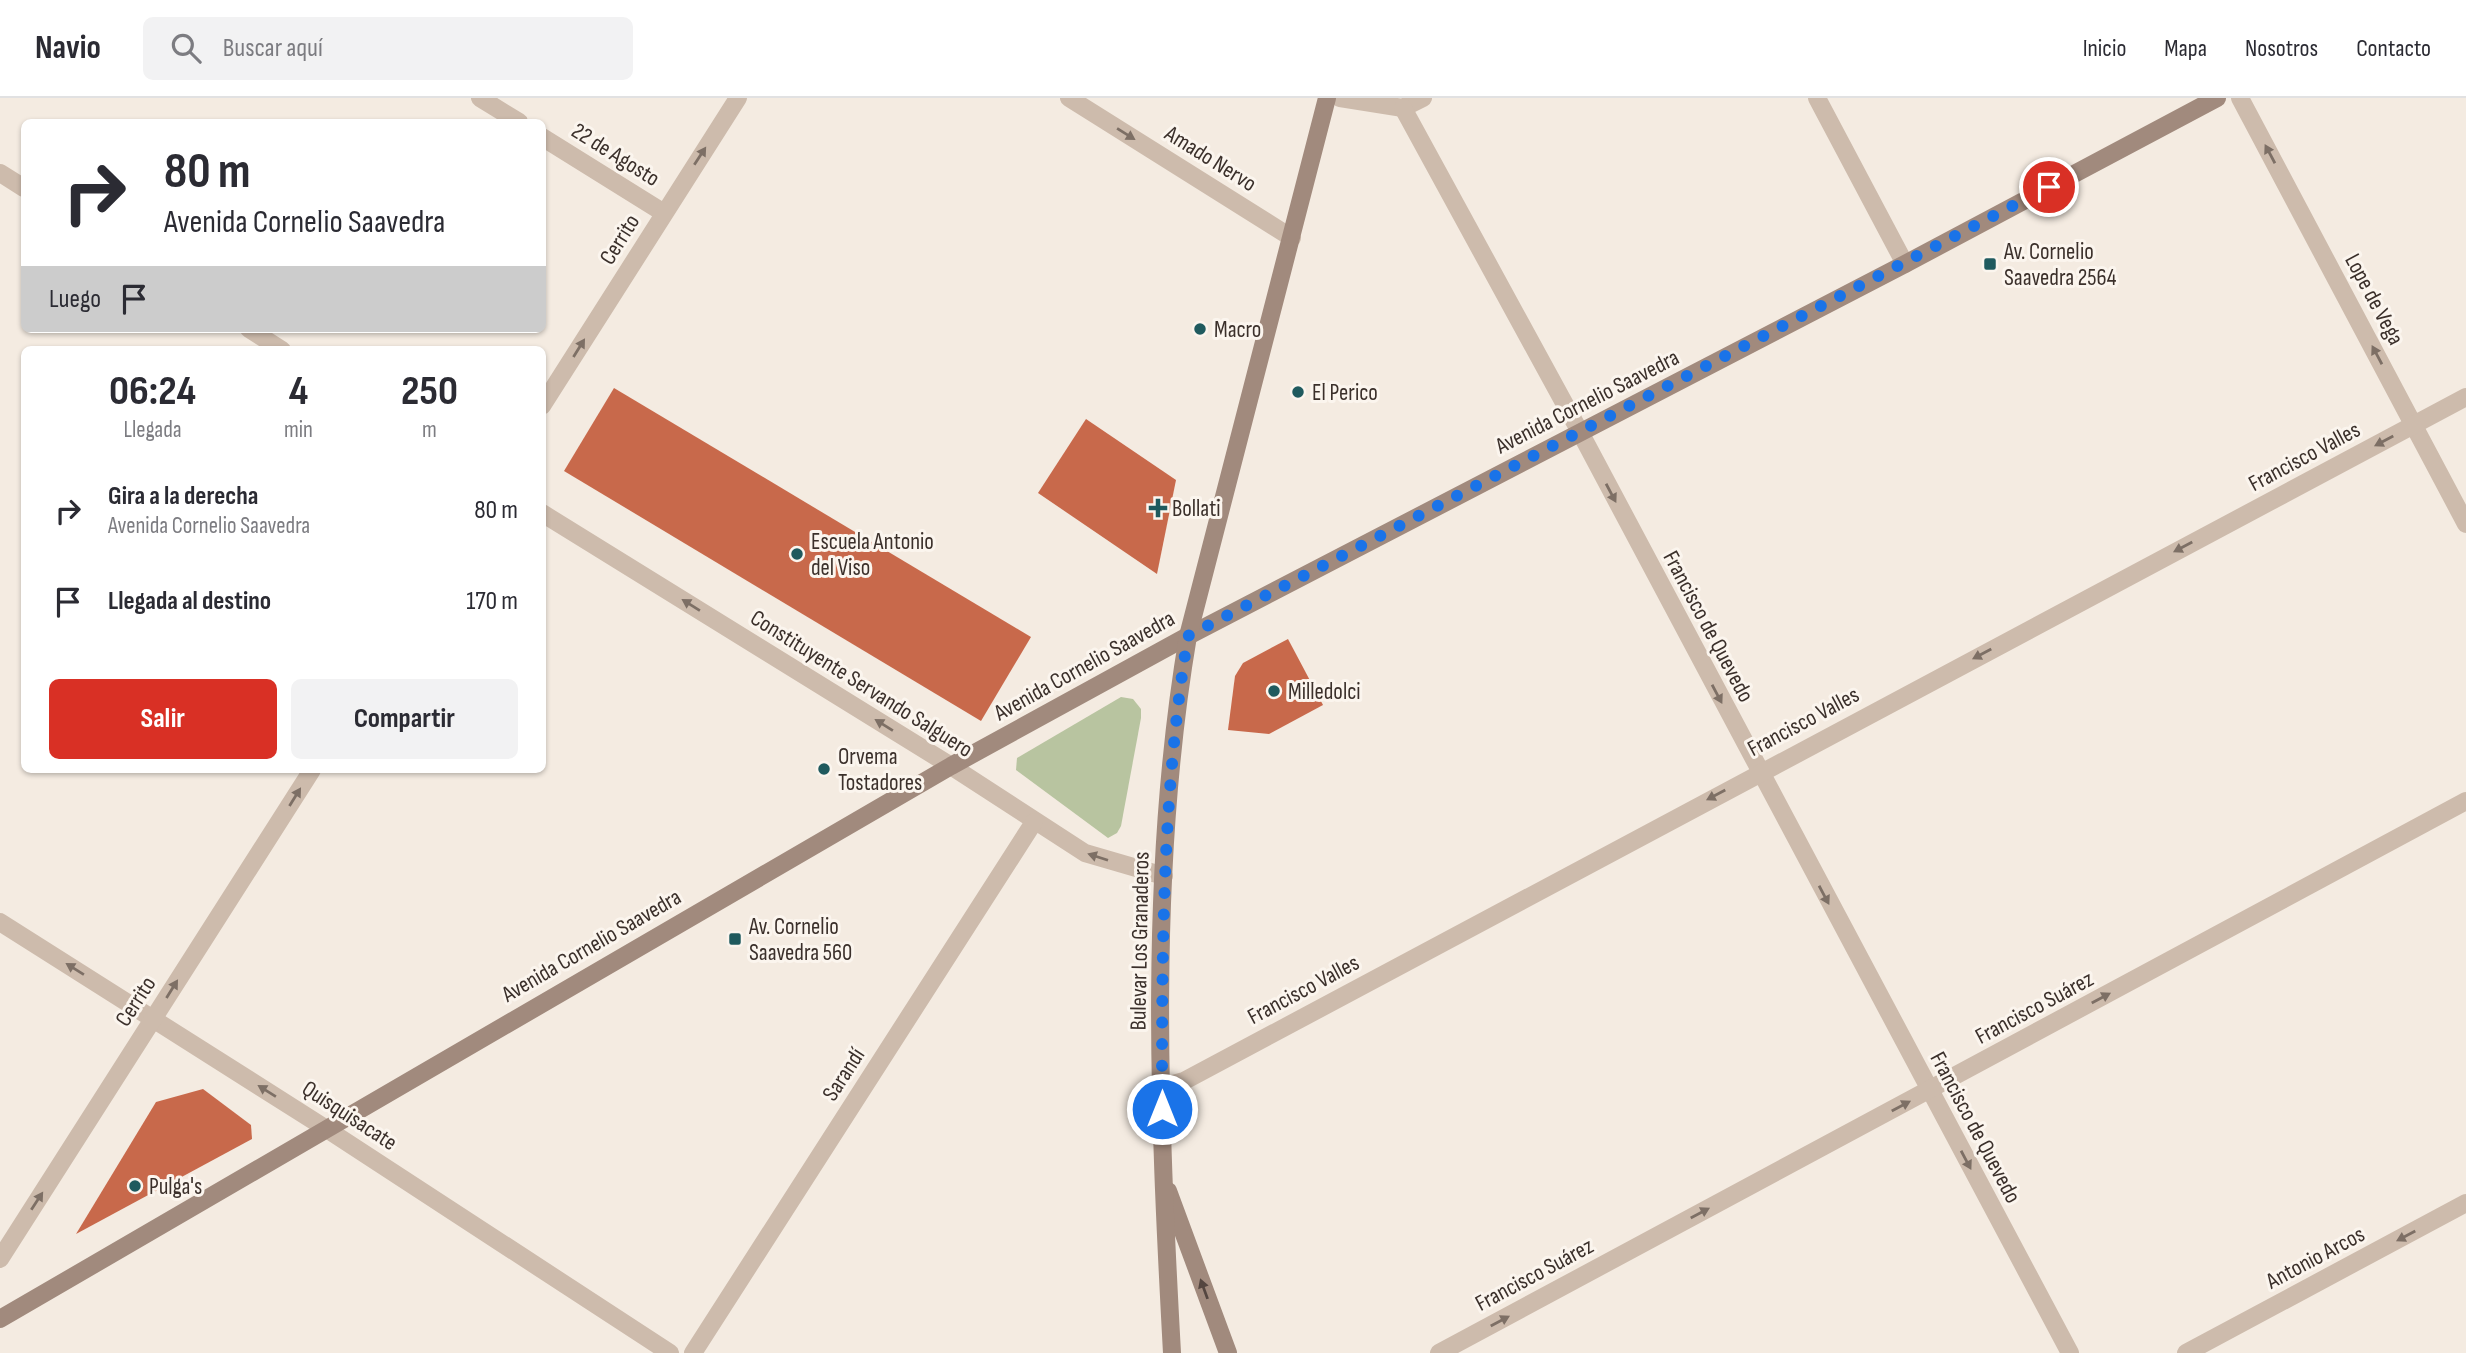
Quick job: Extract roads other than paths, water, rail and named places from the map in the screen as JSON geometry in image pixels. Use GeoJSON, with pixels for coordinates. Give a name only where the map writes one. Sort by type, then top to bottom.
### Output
{"type":"FeatureCollection","features":[{"type":"Feature","properties":{"kind":"main road","name":"Bulevar Los Granaderos"},"geometry":{"type":"LineString","coordinates":[[1172,1353],[1162,1174],[1164,876],[1171,759],[1188,636],[1327,98]]}},
{"type":"Feature","properties":{"kind":"main road","name":"Avenida Cornelio Saavedra"},"geometry":{"type":"LineString","coordinates":[[0,1319],[951,766],[1188,636],[1905,264],[2217,98]]}},
{"type":"Feature","properties":{"kind":"main road","name":"Bulevar Los Granaderos"},"geometry":{"type":"LineString","coordinates":[[1162,1174],[1228,1353]]}},
{"type":"Feature","properties":{"kind":"street"},"geometry":{"type":"LineString","coordinates":[[480,98],[514,119]]}},
{"type":"Feature","properties":{"kind":"street","name":"Cerrito"},"geometry":{"type":"LineString","coordinates":[[546,400],[738,98]]}},
{"type":"Feature","properties":{"kind":"street","name":"Amado Nervo"},"geometry":{"type":"LineString","coordinates":[[1069,98],[1292,238]]}},
{"type":"Feature","properties":{"kind":"street"},"geometry":{"type":"LineString","coordinates":[[1340,98],[1403,108],[1423,98]]}},
{"type":"Feature","properties":{"kind":"street"},"geometry":{"type":"LineString","coordinates":[[1817,98],[1905,264]]}},
{"type":"Feature","properties":{"kind":"street","name":"Lope de Vega"},"geometry":{"type":"LineString","coordinates":[[2240,98],[2466,524]]}},
{"type":"Feature","properties":{"kind":"street","name":"Francisco de Quevedo"},"geometry":{"type":"LineString","coordinates":[[1403,108],[1580,432],[1758,772],[2070,1353]]}},
{"type":"Feature","properties":{"kind":"street","name":"22 de Agosto"},"geometry":{"type":"LineString","coordinates":[[546,139],[664,213]]}},
{"type":"Feature","properties":{"kind":"street"},"geometry":{"type":"LineString","coordinates":[[0,173],[21,186]]}},
{"type":"Feature","properties":{"kind":"street"},"geometry":{"type":"LineString","coordinates":[[255,333],[276,346]]}},
{"type":"Feature","properties":{"kind":"street","name":"Francisco Valles"},"geometry":{"type":"LineString","coordinates":[[1162,1087],[1196,1074],[1758,772],[2466,397]]}},
{"type":"Feature","properties":{"kind":"street","name":"Constituyente Servando Salguero"},"geometry":{"type":"LineString","coordinates":[[546,515],[951,766],[1085,853],[1164,876]]}},
{"type":"Feature","properties":{"kind":"street","name":"Cerrito"},"geometry":{"type":"LineString","coordinates":[[0,1259],[310,773]]}},
{"type":"Feature","properties":{"kind":"street","name":"Francisco Suárez"},"geometry":{"type":"LineString","coordinates":[[1440,1353],[2466,801]]}},
{"type":"Feature","properties":{"kind":"street","name":"Sarandí"},"geometry":{"type":"LineString","coordinates":[[693,1353],[1034,822]]}},
{"type":"Feature","properties":{"kind":"street","name":"Quisquisacate"},"geometry":{"type":"LineString","coordinates":[[0,922],[325,1128],[670,1353]]}},
{"type":"Feature","properties":{"kind":"street","name":"Antonio Arcos"},"geometry":{"type":"LineString","coordinates":[[2186,1353],[2466,1203]]}},
{"type":"Feature","properties":{"kind":"place","name":"Av. Cornelio Saavedra 2564"},"geometry":{"type":"Point","coordinates":[1990,264]}},
{"type":"Feature","properties":{"kind":"place","name":"Macro"},"geometry":{"type":"Point","coordinates":[1200,329]}},
{"type":"Feature","properties":{"kind":"place","name":"El Perico"},"geometry":{"type":"Point","coordinates":[1298,392]}},
{"type":"Feature","properties":{"kind":"place","name":"Bollati"},"geometry":{"type":"Point","coordinates":[1158,508]}},
{"type":"Feature","properties":{"kind":"place","name":"Escuela Antonio del Viso"},"geometry":{"type":"Point","coordinates":[797,554]}},
{"type":"Feature","properties":{"kind":"place","name":"Milledolci"},"geometry":{"type":"Point","coordinates":[1274,691]}},
{"type":"Feature","properties":{"kind":"place","name":"Orvema Tostadores"},"geometry":{"type":"Point","coordinates":[824,769]}},
{"type":"Feature","properties":{"kind":"place","name":"Av. Cornelio Saavedra 560"},"geometry":{"type":"Point","coordinates":[735,939]}},
{"type":"Feature","properties":{"kind":"place","name":"Pulga's"},"geometry":{"type":"Point","coordinates":[135,1186]}}]}
